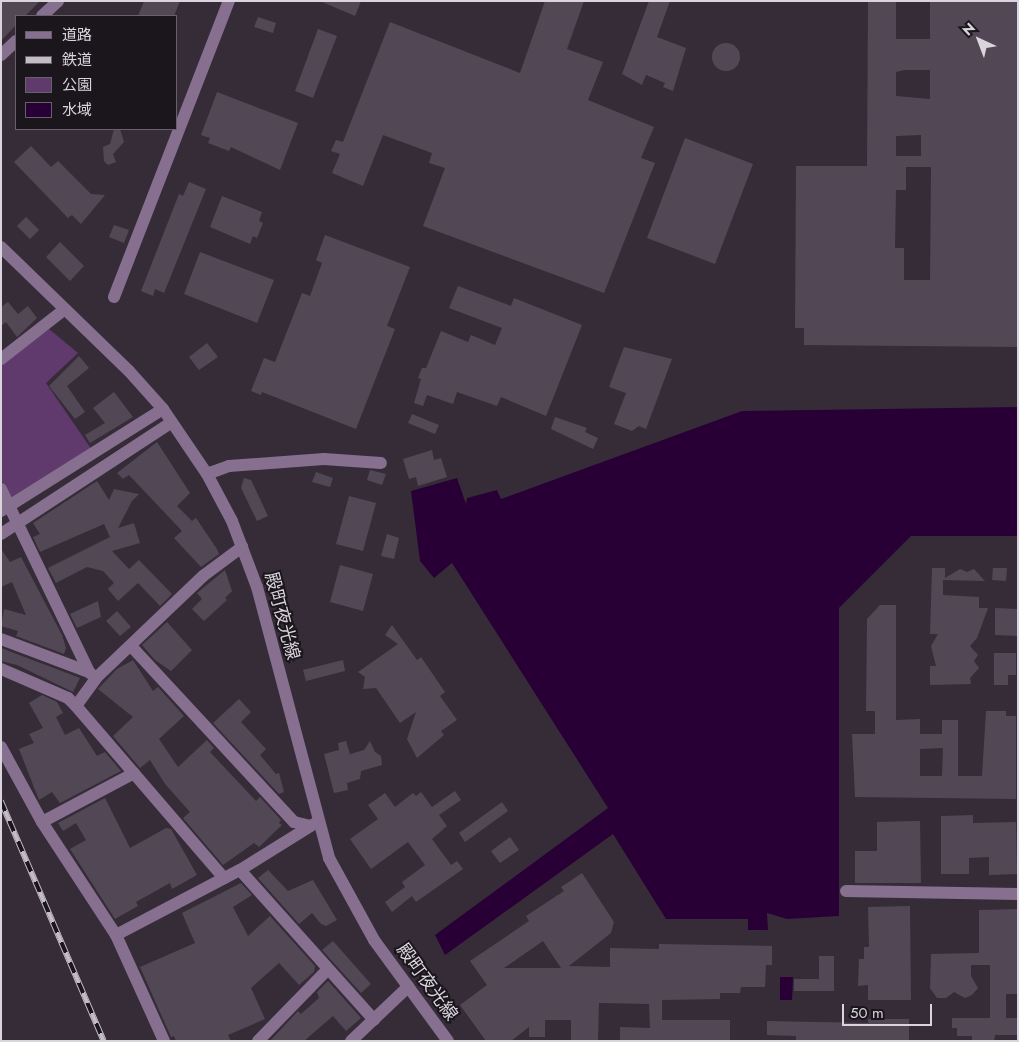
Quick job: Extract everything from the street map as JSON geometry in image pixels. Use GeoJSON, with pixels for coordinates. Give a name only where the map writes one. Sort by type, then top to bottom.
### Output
{"type":"FeatureCollection","features":[{"type":"Feature","properties":{"kind":"street"},"geometry":{"type":"LineString","coordinates":[[43,15],[58,1]]}},
{"type":"Feature","properties":{"kind":"street"},"geometry":{"type":"LineString","coordinates":[[114,296],[229,1]]}},
{"type":"Feature","properties":{"kind":"street"},"geometry":{"type":"LineString","coordinates":[[1,56],[15,42]]}},
{"type":"Feature","properties":{"kind":"street","name":"殿町夜光線"},"geometry":{"type":"LineString","coordinates":[[1,248],[65,308],[163,409],[207,474],[242,546],[264,614],[314,825],[347,893],[374,940],[448,1041]]}},
{"type":"Feature","properties":{"kind":"street"},"geometry":{"type":"LineString","coordinates":[[1,359],[65,308]]}},
{"type":"Feature","properties":{"kind":"street"},"geometry":{"type":"LineString","coordinates":[[6,509],[163,409]]}},
{"type":"Feature","properties":{"kind":"street"},"geometry":{"type":"LineString","coordinates":[[1,534],[172,422]]}},
{"type":"Feature","properties":{"kind":"street"},"geometry":{"type":"LineString","coordinates":[[207,474],[229,466],[324,459],[381,463]]}},
{"type":"Feature","properties":{"kind":"street"},"geometry":{"type":"LineString","coordinates":[[1,490],[6,509],[19,522],[92,675]]}},
{"type":"Feature","properties":{"kind":"street"},"geometry":{"type":"LineString","coordinates":[[76,706],[92,675],[131,646],[204,576],[242,546]]}},
{"type":"Feature","properties":{"kind":"street"},"geometry":{"type":"LineString","coordinates":[[1,639],[92,675]]}},
{"type":"Feature","properties":{"kind":"street"},"geometry":{"type":"LineString","coordinates":[[131,646],[294,822],[314,825]]}},
{"type":"Feature","properties":{"kind":"street"},"geometry":{"type":"LineString","coordinates":[[1,669],[68,698],[224,878]]}},
{"type":"Feature","properties":{"kind":"street"},"geometry":{"type":"LineString","coordinates":[[1,747],[42,822],[116,935],[164,1041]]}},
{"type":"Feature","properties":{"kind":"street"},"geometry":{"type":"LineString","coordinates":[[42,822],[134,773]]}},
{"type":"Feature","properties":{"kind":"street"},"geometry":{"type":"LineString","coordinates":[[116,935],[240,870],[314,825]]}},
{"type":"Feature","properties":{"kind":"street"},"geometry":{"type":"LineString","coordinates":[[240,870],[374,1020]]}},
{"type":"Feature","properties":{"kind":"street"},"geometry":{"type":"LineString","coordinates":[[846,891],[1018,894]]}},
{"type":"Feature","properties":{"kind":"street"},"geometry":{"type":"LineString","coordinates":[[258,1041],[328,969]]}},
{"type":"Feature","properties":{"kind":"street"},"geometry":{"type":"LineString","coordinates":[[351,1041],[408,987]]}},
{"type":"Feature","properties":{"kind":"green space"},"geometry":{"type":"Polygon","coordinates":[[[49,329],[78,353],[46,383],[92,450],[12,501],[1,480],[1,364],[49,329]]]}},
{"type":"Feature","properties":{"kind":"water"},"geometry":{"type":"Polygon","coordinates":[[[1018,407],[1018,536],[911,536],[839,608],[839,916],[787,919],[767,913],[768,930],[748,930],[748,919],[666,919],[613,834],[445,955],[435,935],[608,808],[452,563],[434,578],[420,561],[411,491],[457,478],[466,504],[467,498],[497,490],[501,499],[742,411],[1018,407]]]}},
{"type":"Feature","properties":{"kind":"water"},"geometry":{"type":"Polygon","coordinates":[[[780,977],[793,977],[792,1000],[780,1000],[780,977]]]}},
{"type":"Feature","properties":{"kind":"building"},"geometry":{"type":"Polygon","coordinates":[[[1,1],[40,1],[26,15],[15,15],[15,26],[1,41],[1,1]]]}},
{"type":"Feature","properties":{"kind":"building"},"geometry":{"type":"Polygon","coordinates":[[[144,1],[180,1],[174,15],[138,15],[144,1]]]}},
{"type":"Feature","properties":{"kind":"building"},"geometry":{"type":"Polygon","coordinates":[[[320,1],[361,1],[355,16],[320,1]]]}},
{"type":"Feature","properties":{"kind":"building"},"geometry":{"type":"Polygon","coordinates":[[[545,1],[584,1],[567,49],[603,62],[588,100],[654,127],[641,158],[655,163],[604,293],[423,226],[445,168],[429,163],[432,153],[383,135],[363,186],[332,173],[340,154],[331,151],[336,140],[343,142],[390,22],[520,73],[545,1]]]}},
{"type":"Feature","properties":{"kind":"building"},"geometry":{"type":"Polygon","coordinates":[[[649,1],[670,1],[657,37],[686,48],[673,91],[663,87],[665,83],[646,75],[642,85],[622,74],[649,1]]]}},
{"type":"Feature","properties":{"kind":"building"},"geometry":{"type":"Polygon","coordinates":[[[868,1],[896,1],[896,39],[930,39],[930,1],[1018,1],[1018,347],[804,345],[804,328],[795,328],[796,166],[867,166],[868,1]],[[904,70],[896,72],[896,96],[930,99],[930,70],[904,70]],[[921,135],[896,136],[896,156],[921,156],[921,135]],[[906,167],[906,190],[896,190],[895,248],[904,248],[904,280],[930,280],[931,167],[906,167]]]}},
{"type":"Feature","properties":{"kind":"building"},"geometry":{"type":"Polygon","coordinates":[[[258,17],[276,23],[273,33],[254,27],[258,17]]]}},
{"type":"Feature","properties":{"kind":"building"},"geometry":{"type":"Polygon","coordinates":[[[318,29],[337,36],[313,98],[295,91],[318,29]]]}},
{"type":"Feature","properties":{"kind":"building"},"geometry":{"type":"Polygon","coordinates":[[[726,43],[736,47],[740,57],[736,67],[726,71],[716,67],[712,57],[716,47],[726,43]]]}},
{"type":"Feature","properties":{"kind":"building"},"geometry":{"type":"Polygon","coordinates":[[[217,92],[298,123],[280,170],[231,147],[229,151],[208,143],[210,138],[201,135],[217,92]]]}},
{"type":"Feature","properties":{"kind":"building"},"geometry":{"type":"Polygon","coordinates":[[[114,130],[120,130],[124,142],[113,154],[116,162],[108,165],[104,161],[103,147],[110,144],[114,130]]]}},
{"type":"Feature","properties":{"kind":"building"},"geometry":{"type":"Polygon","coordinates":[[[685,138],[753,164],[715,264],[647,238],[685,138]]]}},
{"type":"Feature","properties":{"kind":"building"},"geometry":{"type":"Polygon","coordinates":[[[31,146],[51,167],[58,161],[91,194],[105,195],[81,224],[72,215],[68,218],[14,162],[31,146]]]}},
{"type":"Feature","properties":{"kind":"building"},"geometry":{"type":"Polygon","coordinates":[[[189,182],[206,189],[164,293],[155,289],[153,296],[141,291],[179,194],[183,196],[189,182]]]}},
{"type":"Feature","properties":{"kind":"building"},"geometry":{"type":"Polygon","coordinates":[[[222,196],[262,212],[259,221],[263,223],[257,238],[253,236],[250,244],[210,227],[222,196]]]}},
{"type":"Feature","properties":{"kind":"building"},"geometry":{"type":"Polygon","coordinates":[[[26,217],[39,230],[30,239],[17,226],[26,217]]]}},
{"type":"Feature","properties":{"kind":"building"},"geometry":{"type":"Polygon","coordinates":[[[114,225],[129,230],[124,243],[109,237],[114,225]]]}},
{"type":"Feature","properties":{"kind":"building"},"geometry":{"type":"Polygon","coordinates":[[[325,235],[410,267],[387,326],[395,329],[356,429],[262,392],[261,395],[251,391],[264,358],[275,362],[302,293],[310,296],[322,263],[316,260],[325,235]]]}},
{"type":"Feature","properties":{"kind":"building"},"geometry":{"type":"Polygon","coordinates":[[[60,242],[84,266],[70,281],[46,257],[60,242]]]}},
{"type":"Feature","properties":{"kind":"building"},"geometry":{"type":"Polygon","coordinates":[[[200,252],[274,280],[257,323],[184,294],[200,252]]]}},
{"type":"Feature","properties":{"kind":"building"},"geometry":{"type":"Polygon","coordinates":[[[458,286],[511,306],[514,298],[582,325],[546,416],[501,397],[497,406],[457,392],[453,404],[427,395],[423,406],[414,403],[421,379],[418,378],[422,368],[426,368],[441,331],[468,342],[471,335],[495,345],[502,328],[449,308],[458,286]]]}},
{"type":"Feature","properties":{"kind":"building"},"geometry":{"type":"Polygon","coordinates":[[[8,302],[18,314],[28,306],[37,318],[17,337],[6,322],[1,326],[1,307],[8,302]]]}},
{"type":"Feature","properties":{"kind":"building"},"geometry":{"type":"Polygon","coordinates":[[[207,343],[218,357],[199,370],[189,357],[207,343]]]}},
{"type":"Feature","properties":{"kind":"building"},"geometry":{"type":"Polygon","coordinates":[[[624,347],[672,359],[646,429],[639,426],[632,431],[614,424],[626,393],[609,387],[624,347]]]}},
{"type":"Feature","properties":{"kind":"building"},"geometry":{"type":"Polygon","coordinates":[[[79,356],[89,368],[67,386],[85,412],[75,419],[49,386],[79,356]]]}},
{"type":"Feature","properties":{"kind":"building"},"geometry":{"type":"Polygon","coordinates":[[[114,392],[133,417],[90,443],[85,435],[105,423],[93,408],[114,392]]]}},
{"type":"Feature","properties":{"kind":"building"},"geometry":{"type":"Polygon","coordinates":[[[412,414],[439,425],[435,434],[408,423],[412,414]]]}},
{"type":"Feature","properties":{"kind":"building"},"geometry":{"type":"Polygon","coordinates":[[[555,417],[587,428],[585,432],[598,438],[593,449],[551,429],[555,417]]]}},
{"type":"Feature","properties":{"kind":"building"},"geometry":{"type":"Polygon","coordinates":[[[157,442],[190,493],[177,506],[192,521],[196,518],[219,554],[201,567],[174,538],[182,531],[129,475],[123,479],[117,473],[157,442]]]}},
{"type":"Feature","properties":{"kind":"building"},"geometry":{"type":"Polygon","coordinates":[[[432,450],[434,460],[441,458],[447,477],[418,486],[416,477],[409,479],[403,459],[432,450]]]}},
{"type":"Feature","properties":{"kind":"building"},"geometry":{"type":"Polygon","coordinates":[[[370,470],[386,474],[382,485],[367,480],[370,470]]]}},
{"type":"Feature","properties":{"kind":"building"},"geometry":{"type":"Polygon","coordinates":[[[316,472],[333,478],[330,487],[312,482],[316,472]]]}},
{"type":"Feature","properties":{"kind":"building"},"geometry":{"type":"Polygon","coordinates":[[[244,478],[251,480],[268,516],[257,521],[241,488],[244,478]]]}},
{"type":"Feature","properties":{"kind":"building"},"geometry":{"type":"Polygon","coordinates":[[[97,481],[109,500],[114,489],[139,494],[132,501],[118,528],[134,523],[140,543],[112,551],[129,569],[139,560],[172,594],[160,606],[138,583],[118,601],[108,589],[114,583],[103,571],[87,567],[56,583],[48,568],[110,537],[104,524],[40,552],[33,537],[40,534],[33,523],[97,481]]]}},
{"type":"Feature","properties":{"kind":"building"},"geometry":{"type":"Polygon","coordinates":[[[349,496],[376,503],[363,551],[336,544],[349,496]]]}},
{"type":"Feature","properties":{"kind":"building"},"geometry":{"type":"Polygon","coordinates":[[[387,534],[399,538],[394,559],[381,556],[387,534]]]}},
{"type":"Feature","properties":{"kind":"building"},"geometry":{"type":"Polygon","coordinates":[[[1,549],[10,562],[21,557],[62,635],[66,648],[64,654],[16,636],[18,631],[1,626],[4,609],[26,615],[12,582],[1,587],[1,549]]]}},
{"type":"Feature","properties":{"kind":"building"},"geometry":{"type":"Polygon","coordinates":[[[340,565],[373,574],[363,611],[330,602],[340,565]]]}},
{"type":"Feature","properties":{"kind":"building"},"geometry":{"type":"Polygon","coordinates":[[[932,568],[945,568],[945,578],[960,569],[967,572],[974,569],[985,581],[943,580],[943,595],[979,597],[979,608],[988,608],[977,638],[970,646],[978,655],[974,661],[979,668],[970,678],[971,684],[930,685],[930,666],[936,666],[931,646],[938,634],[930,634],[932,568]]]}},
{"type":"Feature","properties":{"kind":"building"},"geometry":{"type":"Polygon","coordinates":[[[993,568],[1007,568],[1006,581],[992,580],[993,568]]]}},
{"type":"Feature","properties":{"kind":"building"},"geometry":{"type":"Polygon","coordinates":[[[225,570],[232,591],[225,598],[227,600],[204,621],[192,609],[202,599],[197,593],[225,570]]]}},
{"type":"Feature","properties":{"kind":"building"},"geometry":{"type":"Polygon","coordinates":[[[98,601],[101,617],[77,628],[70,614],[98,601]]]}},
{"type":"Feature","properties":{"kind":"building"},"geometry":{"type":"Polygon","coordinates":[[[880,605],[896,605],[896,720],[920,719],[920,734],[942,734],[942,720],[958,720],[958,776],[982,776],[986,711],[1006,711],[1006,716],[1016,716],[1016,799],[855,797],[852,734],[875,734],[875,711],[866,711],[867,619],[880,605]],[[943,748],[920,749],[920,776],[942,776],[943,748]]]}},
{"type":"Feature","properties":{"kind":"building"},"geometry":{"type":"Polygon","coordinates":[[[995,608],[1018,609],[1018,636],[995,635],[995,608]]]}},
{"type":"Feature","properties":{"kind":"building"},"geometry":{"type":"Polygon","coordinates":[[[117,611],[131,627],[120,636],[106,621],[117,611]]]}},
{"type":"Feature","properties":{"kind":"building"},"geometry":{"type":"Polygon","coordinates":[[[167,622],[192,650],[171,671],[155,660],[142,645],[167,622]]]}},
{"type":"Feature","properties":{"kind":"building"},"geometry":{"type":"Polygon","coordinates":[[[392,625],[417,660],[421,657],[445,692],[440,696],[457,720],[441,731],[444,735],[417,758],[407,739],[416,712],[400,723],[376,688],[363,689],[365,677],[358,672],[398,644],[385,635],[392,625]]]}},
{"type":"Feature","properties":{"kind":"building"},"geometry":{"type":"Polygon","coordinates":[[[1,648],[80,678],[73,692],[17,665],[1,661],[1,648]]]}},
{"type":"Feature","properties":{"kind":"building"},"geometry":{"type":"Polygon","coordinates":[[[994,653],[1016,653],[1016,675],[1008,675],[1008,685],[994,685],[994,653]]]}},
{"type":"Feature","properties":{"kind":"building"},"geometry":{"type":"Polygon","coordinates":[[[133,660],[153,691],[158,687],[184,716],[159,739],[178,767],[207,740],[214,748],[210,752],[256,801],[260,797],[281,820],[279,823],[282,825],[259,847],[254,843],[223,865],[183,818],[190,812],[165,784],[150,760],[140,768],[113,736],[133,717],[98,689],[117,669],[133,660]]]}},
{"type":"Feature","properties":{"kind":"building"},"geometry":{"type":"Polygon","coordinates":[[[343,660],[345,671],[306,681],[303,670],[343,660]]]}},
{"type":"Feature","properties":{"kind":"building"},"geometry":{"type":"Polygon","coordinates":[[[42,695],[57,702],[63,713],[56,717],[65,735],[79,728],[97,756],[105,752],[121,771],[60,803],[52,792],[39,800],[19,749],[34,743],[29,734],[43,728],[29,703],[42,695]]]}},
{"type":"Feature","properties":{"kind":"building"},"geometry":{"type":"Polygon","coordinates":[[[239,699],[251,712],[241,722],[266,749],[260,755],[276,774],[279,773],[284,792],[279,794],[213,723],[239,699]]]}},
{"type":"Feature","properties":{"kind":"building"},"geometry":{"type":"Polygon","coordinates":[[[346,741],[350,754],[364,750],[370,741],[375,752],[381,756],[382,765],[361,771],[360,779],[347,783],[348,790],[334,793],[324,754],[339,750],[338,743],[346,741]]]}},
{"type":"Feature","properties":{"kind":"building"},"geometry":{"type":"Polygon","coordinates":[[[455,791],[461,800],[439,815],[447,826],[432,839],[451,865],[457,861],[463,869],[416,902],[412,896],[392,912],[385,902],[405,887],[402,882],[425,865],[408,842],[371,869],[350,839],[378,819],[368,805],[385,793],[395,807],[413,793],[416,796],[421,792],[432,807],[455,791]]]}},
{"type":"Feature","properties":{"kind":"building"},"geometry":{"type":"Polygon","coordinates":[[[105,798],[130,848],[166,828],[171,829],[197,875],[172,889],[170,883],[136,902],[138,906],[115,919],[70,849],[86,840],[76,823],[63,831],[58,823],[105,798]]]}},
{"type":"Feature","properties":{"kind":"building"},"geometry":{"type":"Polygon","coordinates":[[[502,802],[508,811],[465,842],[459,833],[502,802]]]}},
{"type":"Feature","properties":{"kind":"building"},"geometry":{"type":"Polygon","coordinates":[[[973,815],[973,823],[1016,822],[1017,874],[989,875],[989,857],[969,858],[969,874],[941,874],[941,816],[973,815]]]}},
{"type":"Feature","properties":{"kind":"building"},"geometry":{"type":"Polygon","coordinates":[[[920,821],[921,883],[855,883],[855,851],[877,851],[877,822],[920,821]]]}},
{"type":"Feature","properties":{"kind":"building"},"geometry":{"type":"Polygon","coordinates":[[[510,837],[519,850],[500,863],[491,851],[510,837]]]}},
{"type":"Feature","properties":{"kind":"building"},"geometry":{"type":"Polygon","coordinates":[[[268,870],[288,891],[313,880],[337,920],[326,926],[321,924],[312,913],[299,924],[258,878],[268,870]]]}},
{"type":"Feature","properties":{"kind":"building"},"geometry":{"type":"Polygon","coordinates":[[[582,873],[614,922],[611,933],[569,966],[610,967],[610,948],[659,949],[659,944],[772,946],[772,965],[766,965],[765,987],[741,987],[740,993],[720,993],[720,999],[662,1000],[662,1020],[730,1020],[730,1041],[620,1041],[620,1027],[650,1028],[649,1004],[599,1003],[598,1041],[571,1041],[571,1020],[545,1020],[545,1037],[529,1037],[529,1027],[511,1041],[486,1041],[460,1005],[487,985],[470,961],[529,921],[526,916],[564,891],[561,887],[582,873]],[[543,941],[504,968],[561,968],[543,941]]]}},
{"type":"Feature","properties":{"kind":"building"},"geometry":{"type":"Polygon","coordinates":[[[241,883],[252,895],[233,907],[248,936],[270,916],[315,966],[314,972],[299,985],[279,963],[251,988],[265,1019],[228,1035],[231,1041],[176,1041],[174,1036],[171,1037],[140,967],[195,943],[182,913],[241,883]]]}},
{"type":"Feature","properties":{"kind":"building"},"geometry":{"type":"Polygon","coordinates":[[[910,906],[911,1000],[868,1000],[868,985],[858,986],[859,959],[864,959],[864,947],[869,947],[868,907],[910,906]]]}},
{"type":"Feature","properties":{"kind":"building"},"geometry":{"type":"Polygon","coordinates":[[[1018,909],[1018,994],[1006,994],[1006,1018],[1018,1018],[1018,1035],[995,1035],[994,1041],[972,1041],[972,1036],[957,1036],[957,1028],[952,1028],[952,1018],[990,1018],[990,965],[971,965],[971,976],[978,988],[972,995],[965,998],[954,992],[946,998],[937,998],[930,988],[931,954],[979,953],[979,910],[1018,909]]]}},
{"type":"Feature","properties":{"kind":"building"},"geometry":{"type":"Polygon","coordinates":[[[333,941],[371,984],[361,993],[322,950],[333,941]]]}},
{"type":"Feature","properties":{"kind":"building"},"geometry":{"type":"Polygon","coordinates":[[[819,956],[834,956],[834,991],[794,991],[794,979],[819,979],[819,956]]]}},
{"type":"Feature","properties":{"kind":"building"},"geometry":{"type":"Polygon","coordinates":[[[328,981],[361,1018],[346,1031],[333,1016],[304,1041],[270,1041],[298,1011],[301,1014],[319,998],[317,992],[328,981]]]}},
{"type":"Feature","properties":{"kind":"building"},"geometry":{"type":"Polygon","coordinates":[[[868,1019],[909,1019],[909,1041],[796,1040],[796,1036],[767,1035],[767,1021],[868,1023],[868,1019]]]}},
{"type":"Feature","properties":{"kind":"railway"},"geometry":{"type":"LineString","coordinates":[[1,801],[104,1041]]}}]}
